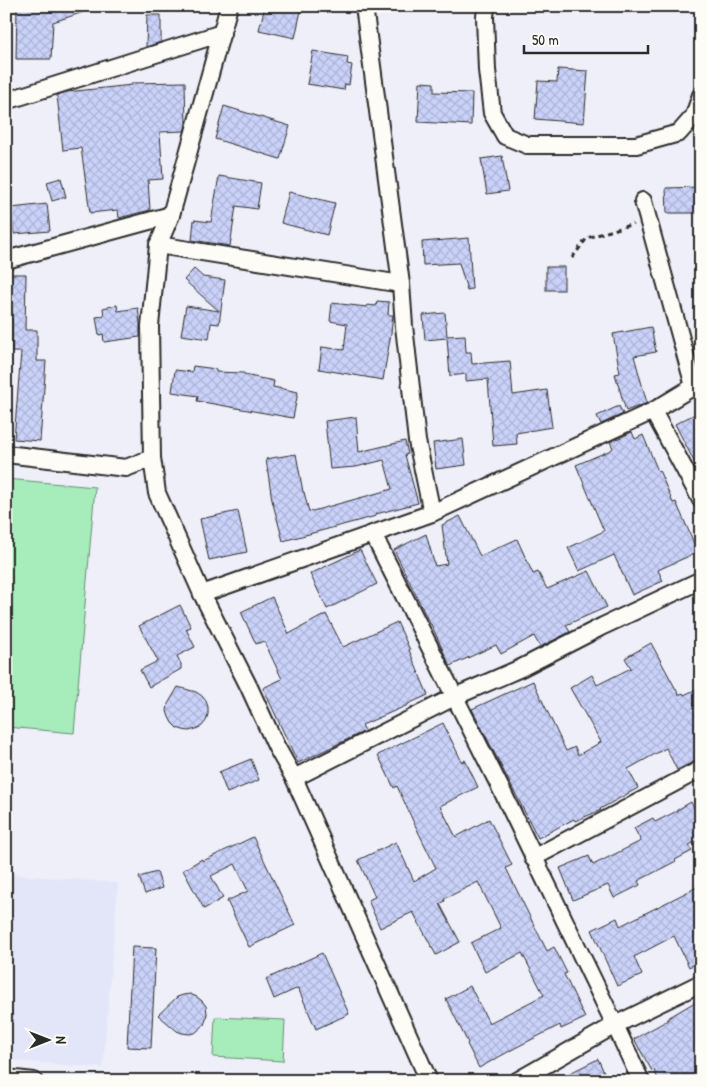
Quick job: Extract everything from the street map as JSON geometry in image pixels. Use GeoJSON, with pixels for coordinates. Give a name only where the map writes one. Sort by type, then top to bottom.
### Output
{"type":"FeatureCollection","features":[{"type":"Feature","properties":{"kind":"street"},"geometry":{"type":"LineString","coordinates":[[229,6],[171,215],[158,245],[150,326],[152,458],[158,493],[202,594],[249,687],[276,746],[294,778],[429,1081]]}},
{"type":"Feature","properties":{"kind":"street"},"geometry":{"type":"LineString","coordinates":[[364,6],[401,284],[417,442],[432,513]]}},
{"type":"Feature","properties":{"kind":"street"},"geometry":{"type":"LineString","coordinates":[[486,6],[487,70],[492,113],[505,136],[528,145],[636,145],[679,133],[694,116],[701,95]]}},
{"type":"Feature","properties":{"kind":"street"},"geometry":{"type":"LineString","coordinates":[[6,100],[222,33]]}},
{"type":"Feature","properties":{"kind":"street"},"geometry":{"type":"LineString","coordinates":[[202,594],[432,513],[653,411],[697,384],[643,201]]}},
{"type":"Feature","properties":{"kind":"street"},"geometry":{"type":"LineString","coordinates":[[6,260],[171,215]]}},
{"type":"Feature","properties":{"kind":"street"},"geometry":{"type":"LineString","coordinates":[[158,245],[401,284]]}},
{"type":"Feature","properties":{"kind":"street"},"geometry":{"type":"LineString","coordinates":[[653,411],[701,500]]}},
{"type":"Feature","properties":{"kind":"street"},"geometry":{"type":"LineString","coordinates":[[6,454],[126,468],[152,458]]}},
{"type":"Feature","properties":{"kind":"street"},"geometry":{"type":"LineString","coordinates":[[373,534],[503,794],[641,1081]]}},
{"type":"Feature","properties":{"kind":"street"},"geometry":{"type":"LineString","coordinates":[[294,778],[454,697],[521,668],[603,626],[701,580]]}},
{"type":"Feature","properties":{"kind":"street"},"geometry":{"type":"LineString","coordinates":[[533,858],[701,769]]}},
{"type":"Feature","properties":{"kind":"street"},"geometry":{"type":"LineString","coordinates":[[517,1081],[615,1025],[701,983]]}},
{"type":"Feature","properties":{"kind":"street"},"geometry":{"type":"LineString","coordinates":[[6,1078],[34,1081]]}},
{"type":"Feature","properties":{"kind":"path"},"geometry":{"type":"LineString","coordinates":[[572,258],[587,238],[648,219]]}},
{"type":"Feature","properties":{"kind":"shaded area"},"geometry":{"type":"Polygon","coordinates":[[[6,874],[118,883],[103,1068],[6,1060],[6,874]]]}},
{"type":"Feature","properties":{"kind":"green space"},"geometry":{"type":"Polygon","coordinates":[[[6,479],[95,487],[74,733],[6,727],[6,479]]]}},
{"type":"Feature","properties":{"kind":"green space"},"geometry":{"type":"Polygon","coordinates":[[[215,1017],[285,1020],[283,1061],[213,1057],[215,1017]]]}},
{"type":"Feature","properties":{"kind":"building"},"geometry":{"type":"Polygon","coordinates":[[[17,6],[93,6],[93,9],[53,22],[51,59],[16,59],[17,6]]]}},
{"type":"Feature","properties":{"kind":"building"},"geometry":{"type":"Polygon","coordinates":[[[265,6],[302,6],[295,38],[259,30],[265,6]]]}},
{"type":"Feature","properties":{"kind":"building"},"geometry":{"type":"Polygon","coordinates":[[[147,15],[161,15],[161,42],[146,47],[147,15]]]}},
{"type":"Feature","properties":{"kind":"building"},"geometry":{"type":"Polygon","coordinates":[[[313,51],[348,57],[347,64],[352,65],[349,85],[345,84],[344,90],[307,84],[313,51]]]}},
{"type":"Feature","properties":{"kind":"building"},"geometry":{"type":"Polygon","coordinates":[[[558,69],[588,71],[584,123],[535,119],[538,81],[557,82],[558,69]]]}},
{"type":"Feature","properties":{"kind":"building"},"geometry":{"type":"Polygon","coordinates":[[[185,82],[186,125],[184,131],[160,132],[163,179],[148,180],[150,210],[119,218],[118,210],[90,213],[81,148],[63,150],[57,95],[67,92],[132,85],[132,83],[185,82]]]}},
{"type":"Feature","properties":{"kind":"building"},"geometry":{"type":"Polygon","coordinates":[[[420,82],[434,83],[434,92],[472,93],[471,125],[418,122],[420,82]]]}},
{"type":"Feature","properties":{"kind":"building"},"geometry":{"type":"Polygon","coordinates":[[[224,106],[290,126],[280,159],[215,139],[224,106]]]}},
{"type":"Feature","properties":{"kind":"building"},"geometry":{"type":"Polygon","coordinates":[[[502,156],[508,191],[487,194],[481,159],[502,156]]]}},
{"type":"Feature","properties":{"kind":"building"},"geometry":{"type":"Polygon","coordinates":[[[219,176],[261,183],[257,209],[236,206],[230,246],[192,240],[194,220],[211,222],[219,176]]]}},
{"type":"Feature","properties":{"kind":"building"},"geometry":{"type":"Polygon","coordinates":[[[61,178],[66,197],[52,201],[47,182],[61,178]]]}},
{"type":"Feature","properties":{"kind":"building"},"geometry":{"type":"Polygon","coordinates":[[[701,187],[701,213],[667,213],[666,188],[701,187]]]}},
{"type":"Feature","properties":{"kind":"building"},"geometry":{"type":"Polygon","coordinates":[[[289,192],[335,203],[327,235],[281,223],[289,192]]]}},
{"type":"Feature","properties":{"kind":"building"},"geometry":{"type":"Polygon","coordinates":[[[47,204],[50,231],[14,234],[11,208],[47,204]]]}},
{"type":"Feature","properties":{"kind":"building"},"geometry":{"type":"Polygon","coordinates":[[[469,238],[472,289],[467,290],[459,263],[423,265],[422,242],[469,238]]]}},
{"type":"Feature","properties":{"kind":"building"},"geometry":{"type":"Polygon","coordinates":[[[546,267],[564,267],[564,290],[546,290],[546,267]]]}},
{"type":"Feature","properties":{"kind":"building"},"geometry":{"type":"Polygon","coordinates":[[[194,269],[203,277],[225,280],[219,324],[211,323],[209,339],[181,335],[186,306],[219,311],[184,280],[194,269]]]}},
{"type":"Feature","properties":{"kind":"building"},"geometry":{"type":"Polygon","coordinates":[[[6,274],[26,274],[25,330],[37,330],[37,361],[46,361],[40,441],[14,439],[21,352],[12,352],[12,319],[6,319],[6,274]]]}},
{"type":"Feature","properties":{"kind":"building"},"geometry":{"type":"Polygon","coordinates":[[[377,301],[389,302],[388,315],[393,315],[383,380],[319,369],[322,347],[344,350],[347,324],[330,321],[332,303],[367,307],[367,305],[376,306],[377,301]]]}},
{"type":"Feature","properties":{"kind":"building"},"geometry":{"type":"Polygon","coordinates":[[[117,305],[118,311],[138,308],[140,337],[104,342],[103,334],[99,335],[96,317],[104,316],[103,308],[117,305]]]}},
{"type":"Feature","properties":{"kind":"building"},"geometry":{"type":"Polygon","coordinates":[[[445,313],[447,336],[465,335],[466,352],[471,352],[472,364],[510,361],[513,395],[547,390],[552,427],[516,433],[517,444],[493,446],[488,379],[466,381],[466,374],[450,376],[447,338],[425,340],[423,315],[445,313]]]}},
{"type":"Feature","properties":{"kind":"building"},"geometry":{"type":"Polygon","coordinates":[[[651,327],[656,352],[634,356],[647,403],[626,411],[615,374],[620,373],[613,334],[651,327]]]}},
{"type":"Feature","properties":{"kind":"building"},"geometry":{"type":"Polygon","coordinates":[[[193,366],[216,369],[216,372],[243,373],[274,381],[273,387],[298,392],[293,418],[197,401],[198,396],[172,392],[175,370],[192,372],[193,366]]]}},
{"type":"Feature","properties":{"kind":"building"},"geometry":{"type":"Polygon","coordinates":[[[619,406],[623,414],[601,424],[597,416],[619,406]]]}},
{"type":"Feature","properties":{"kind":"building"},"geometry":{"type":"Polygon","coordinates":[[[701,411],[701,475],[675,424],[701,411]]]}},
{"type":"Feature","properties":{"kind":"building"},"geometry":{"type":"Polygon","coordinates":[[[356,417],[359,452],[405,441],[408,454],[405,455],[418,503],[283,541],[272,500],[266,459],[296,454],[309,512],[392,489],[384,460],[356,467],[330,469],[325,421],[356,417]]]}},
{"type":"Feature","properties":{"kind":"building"},"geometry":{"type":"Polygon","coordinates":[[[632,432],[635,439],[643,435],[673,503],[676,502],[698,552],[658,570],[663,581],[632,595],[614,555],[579,571],[568,548],[604,531],[576,465],[611,450],[613,448],[610,442],[632,432]]]}},
{"type":"Feature","properties":{"kind":"building"},"geometry":{"type":"Polygon","coordinates":[[[463,439],[466,465],[436,469],[433,443],[463,439]]]}},
{"type":"Feature","properties":{"kind":"building"},"geometry":{"type":"Polygon","coordinates":[[[238,511],[247,552],[209,560],[200,519],[238,511]]]}},
{"type":"Feature","properties":{"kind":"building"},"geometry":{"type":"Polygon","coordinates":[[[460,516],[480,556],[517,539],[533,574],[538,572],[547,589],[589,571],[607,607],[566,625],[570,632],[540,647],[534,636],[501,654],[496,645],[450,666],[394,550],[426,534],[435,566],[447,564],[442,525],[460,516]]]}},
{"type":"Feature","properties":{"kind":"building"},"geometry":{"type":"Polygon","coordinates":[[[360,550],[377,584],[327,609],[310,574],[360,550]]]}},
{"type":"Feature","properties":{"kind":"building"},"geometry":{"type":"Polygon","coordinates":[[[272,597],[289,634],[326,614],[343,647],[397,622],[428,695],[362,725],[365,731],[298,763],[263,688],[282,679],[264,641],[256,644],[241,612],[272,597]]]}},
{"type":"Feature","properties":{"kind":"building"},"geometry":{"type":"Polygon","coordinates":[[[180,605],[191,627],[186,629],[195,647],[177,656],[181,669],[149,687],[140,670],[158,661],[139,626],[180,605]]]}},
{"type":"Feature","properties":{"kind":"building"},"geometry":{"type":"Polygon","coordinates":[[[651,643],[679,695],[683,693],[684,695],[701,687],[701,758],[677,770],[666,748],[628,769],[638,788],[601,810],[575,821],[574,819],[538,838],[472,709],[533,681],[566,751],[575,747],[578,755],[601,742],[570,688],[592,675],[597,685],[631,668],[625,658],[651,643]]]}},
{"type":"Feature","properties":{"kind":"building"},"geometry":{"type":"Polygon","coordinates":[[[178,687],[196,692],[206,701],[208,714],[202,726],[189,731],[177,728],[172,723],[167,711],[168,704],[178,687]]]}},
{"type":"Feature","properties":{"kind":"building"},"geometry":{"type":"Polygon","coordinates":[[[443,723],[462,762],[465,760],[478,787],[440,806],[456,837],[489,819],[512,865],[506,868],[547,951],[554,947],[567,973],[564,974],[585,1018],[561,1029],[560,1025],[479,1068],[446,999],[470,986],[489,1023],[544,995],[522,953],[485,972],[471,943],[501,928],[478,882],[444,899],[445,901],[440,904],[460,942],[436,955],[413,912],[380,928],[368,900],[375,897],[358,860],[396,842],[414,881],[436,868],[397,786],[394,788],[378,755],[443,723]]]}},
{"type":"Feature","properties":{"kind":"building"},"geometry":{"type":"Polygon","coordinates":[[[251,759],[259,780],[227,793],[219,772],[251,759]]]}},
{"type":"Feature","properties":{"kind":"building"},"geometry":{"type":"Polygon","coordinates":[[[691,802],[701,822],[701,839],[689,845],[692,851],[638,881],[640,885],[614,898],[608,885],[573,900],[560,868],[589,856],[593,865],[641,841],[634,828],[653,818],[655,822],[691,802]]]}},
{"type":"Feature","properties":{"kind":"building"},"geometry":{"type":"Polygon","coordinates":[[[253,837],[295,925],[249,947],[227,901],[248,891],[235,864],[211,876],[223,898],[204,909],[183,870],[202,859],[203,861],[253,837]]]}},
{"type":"Feature","properties":{"kind":"building"},"geometry":{"type":"Polygon","coordinates":[[[157,872],[162,888],[145,894],[139,877],[157,872]]]}},
{"type":"Feature","properties":{"kind":"building"},"geometry":{"type":"Polygon","coordinates":[[[701,885],[701,961],[689,967],[674,936],[634,957],[642,975],[617,986],[592,930],[617,918],[620,926],[701,885]]]}},
{"type":"Feature","properties":{"kind":"building"},"geometry":{"type":"Polygon","coordinates":[[[132,947],[156,948],[151,1048],[127,1047],[132,947]]]}},
{"type":"Feature","properties":{"kind":"building"},"geometry":{"type":"Polygon","coordinates":[[[322,953],[349,1014],[316,1029],[298,988],[274,999],[266,979],[322,953]]]}},
{"type":"Feature","properties":{"kind":"building"},"geometry":{"type":"Polygon","coordinates":[[[190,994],[202,1001],[206,1006],[207,1013],[204,1025],[195,1033],[189,1034],[177,1031],[158,1015],[177,997],[190,994]]]}},
{"type":"Feature","properties":{"kind":"building"},"geometry":{"type":"Polygon","coordinates":[[[695,1002],[701,1012],[701,1081],[659,1081],[634,1039],[695,1002]]]}},
{"type":"Feature","properties":{"kind":"building"},"geometry":{"type":"Polygon","coordinates":[[[598,1059],[608,1081],[554,1081],[598,1059]]]}}]}
